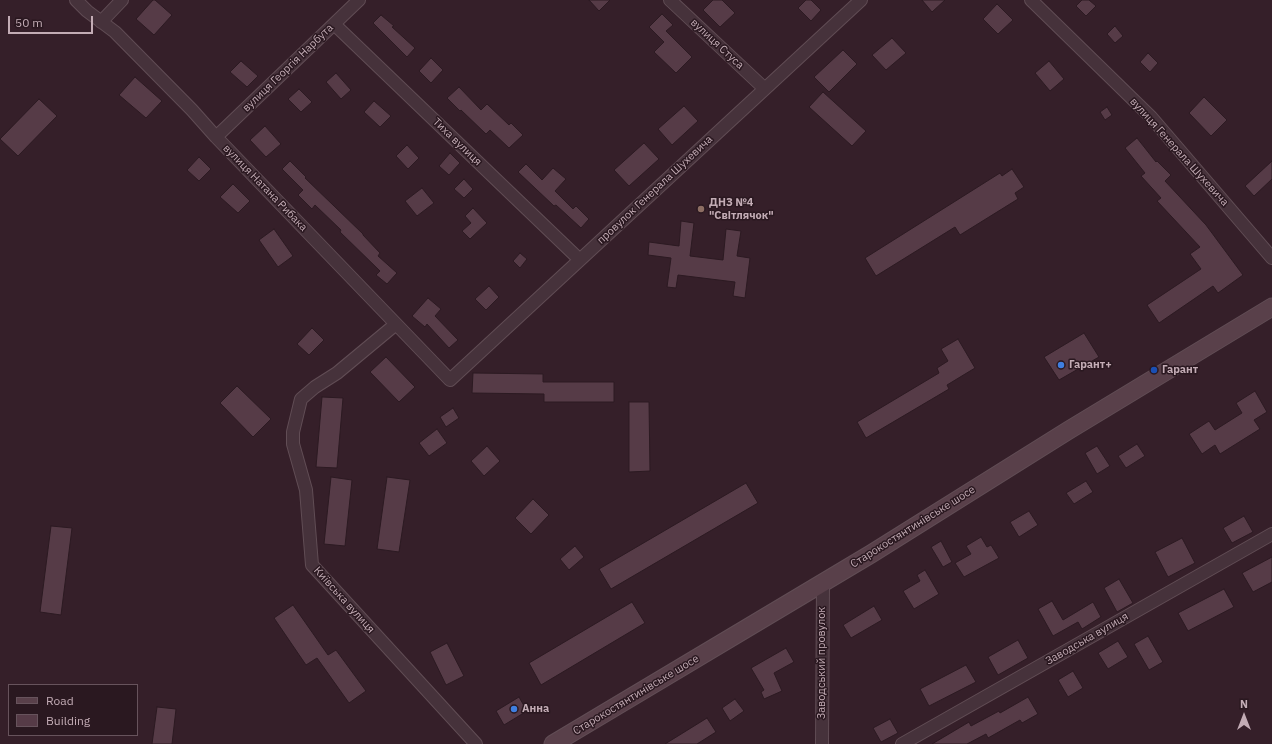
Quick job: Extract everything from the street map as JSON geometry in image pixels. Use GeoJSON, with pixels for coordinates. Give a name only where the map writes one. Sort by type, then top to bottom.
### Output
{"type":"FeatureCollection","features":[{"type":"Feature","properties":{"kind":"main road","name":"Старокостянтинівське шосе"},"geometry":{"type":"LineString","coordinates":[[553,744],[865,557],[1069,430],[1272,307]]}},
{"type":"Feature","properties":{"kind":"street","name":"вулиця Натана Рибака"},"geometry":{"type":"LineString","coordinates":[[76,0],[115,32],[192,110],[450,380]]}},
{"type":"Feature","properties":{"kind":"street"},"geometry":{"type":"LineString","coordinates":[[101,22],[122,0]]}},
{"type":"Feature","properties":{"kind":"street","name":"вулиця Георгія Нарбута"},"geometry":{"type":"LineString","coordinates":[[216,136],[359,0]]}},
{"type":"Feature","properties":{"kind":"street","name":"вулиця Стуса"},"geometry":{"type":"LineString","coordinates":[[670,0],[765,89]]}},
{"type":"Feature","properties":{"kind":"street","name":"провулок Генерала Шухевича"},"geometry":{"type":"LineString","coordinates":[[450,380],[861,0]]}},
{"type":"Feature","properties":{"kind":"street","name":"вулиця Генерала Шухевича"},"geometry":{"type":"LineString","coordinates":[[1031,0],[1151,117],[1272,258]]}},
{"type":"Feature","properties":{"kind":"street","name":"Тиха вулиця"},"geometry":{"type":"LineString","coordinates":[[334,24],[580,260]]}},
{"type":"Feature","properties":{"kind":"street","name":"Київська вулиця"},"geometry":{"type":"LineString","coordinates":[[396,324],[337,373],[301,398],[294,426],[293,444],[306,490],[312,565],[476,744]]}},
{"type":"Feature","properties":{"kind":"street","name":"Заводська вулиця"},"geometry":{"type":"LineString","coordinates":[[902,744],[1272,534]]}},
{"type":"Feature","properties":{"kind":"street","name":"Заводський провулок"},"geometry":{"type":"LineString","coordinates":[[822,583],[822,744]]}},
{"type":"Feature","properties":{"kind":"building"},"geometry":{"type":"Polygon","coordinates":[[[153,0],[155,0],[172,15],[154,35],[136,19],[153,0]]]}},
{"type":"Feature","properties":{"kind":"building"},"geometry":{"type":"Polygon","coordinates":[[[589,0],[610,0],[599,11],[589,0]]]}},
{"type":"Feature","properties":{"kind":"building"},"geometry":{"type":"Polygon","coordinates":[[[713,0],[722,0],[735,13],[720,27],[703,10],[713,0]]]}},
{"type":"Feature","properties":{"kind":"building"},"geometry":{"type":"Polygon","coordinates":[[[806,0],[811,0],[821,10],[811,21],[798,8],[806,0]]]}},
{"type":"Feature","properties":{"kind":"building"},"geometry":{"type":"Polygon","coordinates":[[[922,0],[945,0],[932,12],[922,0]]]}},
{"type":"Feature","properties":{"kind":"building"},"geometry":{"type":"Polygon","coordinates":[[[1082,0],[1089,0],[1096,6],[1086,16],[1076,6],[1082,0]]]}},
{"type":"Feature","properties":{"kind":"building"},"geometry":{"type":"Polygon","coordinates":[[[997,4],[1013,20],[998,34],[983,19],[997,4]]]}},
{"type":"Feature","properties":{"kind":"building"},"geometry":{"type":"Polygon","coordinates":[[[662,14],[673,25],[666,31],[692,57],[676,73],[654,52],[664,42],[649,27],[662,14]]]}},
{"type":"Feature","properties":{"kind":"building"},"geometry":{"type":"Polygon","coordinates":[[[381,15],[415,48],[407,57],[373,23],[381,15]]]}},
{"type":"Feature","properties":{"kind":"building"},"geometry":{"type":"Polygon","coordinates":[[[1115,26],[1123,36],[1115,43],[1107,34],[1115,26]]]}},
{"type":"Feature","properties":{"kind":"building"},"geometry":{"type":"Polygon","coordinates":[[[892,38],[906,53],[886,70],[872,55],[892,38]]]}},
{"type":"Feature","properties":{"kind":"building"},"geometry":{"type":"Polygon","coordinates":[[[843,50],[857,64],[829,92],[814,77],[843,50]]]}},
{"type":"Feature","properties":{"kind":"building"},"geometry":{"type":"Polygon","coordinates":[[[1148,53],[1158,63],[1150,72],[1140,62],[1148,53]]]}},
{"type":"Feature","properties":{"kind":"building"},"geometry":{"type":"Polygon","coordinates":[[[431,58],[443,70],[431,83],[419,71],[431,58]]]}},
{"type":"Feature","properties":{"kind":"building"},"geometry":{"type":"Polygon","coordinates":[[[241,61],[258,76],[247,87],[230,72],[241,61]]]}},
{"type":"Feature","properties":{"kind":"building"},"geometry":{"type":"Polygon","coordinates":[[[1049,61],[1064,79],[1050,91],[1035,73],[1049,61]]]}},
{"type":"Feature","properties":{"kind":"building"},"geometry":{"type":"Polygon","coordinates":[[[336,73],[351,90],[341,99],[326,82],[336,73]]]}},
{"type":"Feature","properties":{"kind":"building"},"geometry":{"type":"Polygon","coordinates":[[[135,77],[162,101],[146,118],[119,95],[135,77]]]}},
{"type":"Feature","properties":{"kind":"building"},"geometry":{"type":"Polygon","coordinates":[[[459,87],[481,110],[487,104],[509,125],[511,123],[523,135],[509,148],[490,130],[486,134],[447,98],[459,87]]]}},
{"type":"Feature","properties":{"kind":"building"},"geometry":{"type":"Polygon","coordinates":[[[299,89],[312,102],[301,112],[288,99],[299,89]]]}},
{"type":"Feature","properties":{"kind":"building"},"geometry":{"type":"Polygon","coordinates":[[[823,92],[866,131],[852,146],[809,107],[823,92]]]}},
{"type":"Feature","properties":{"kind":"building"},"geometry":{"type":"Polygon","coordinates":[[[1204,97],[1227,120],[1211,136],[1189,113],[1204,97]]]}},
{"type":"Feature","properties":{"kind":"building"},"geometry":{"type":"Polygon","coordinates":[[[39,99],[57,116],[18,156],[0,139],[39,99]]]}},
{"type":"Feature","properties":{"kind":"building"},"geometry":{"type":"Polygon","coordinates":[[[374,101],[391,116],[380,127],[364,112],[374,101]]]}},
{"type":"Feature","properties":{"kind":"building"},"geometry":{"type":"Polygon","coordinates":[[[684,106],[698,121],[672,145],[658,129],[684,106]]]}},
{"type":"Feature","properties":{"kind":"building"},"geometry":{"type":"Polygon","coordinates":[[[1107,107],[1112,115],[1105,120],[1100,112],[1107,107]]]}},
{"type":"Feature","properties":{"kind":"building"},"geometry":{"type":"Polygon","coordinates":[[[265,126],[281,144],[266,157],[250,140],[265,126]]]}},
{"type":"Feature","properties":{"kind":"building"},"geometry":{"type":"Polygon","coordinates":[[[1137,138],[1156,162],[1157,161],[1171,175],[1165,181],[1206,225],[1243,275],[1218,293],[1213,286],[1159,323],[1147,305],[1201,269],[1190,254],[1200,247],[1157,201],[1161,198],[1141,176],[1145,173],[1125,148],[1137,138]]]}},
{"type":"Feature","properties":{"kind":"building"},"geometry":{"type":"Polygon","coordinates":[[[644,143],[659,159],[629,186],[614,170],[644,143]]]}},
{"type":"Feature","properties":{"kind":"building"},"geometry":{"type":"Polygon","coordinates":[[[407,145],[419,158],[408,169],[396,156],[407,145]]]}},
{"type":"Feature","properties":{"kind":"building"},"geometry":{"type":"Polygon","coordinates":[[[450,153],[460,163],[449,175],[439,166],[450,153]]]}},
{"type":"Feature","properties":{"kind":"building"},"geometry":{"type":"Polygon","coordinates":[[[199,157],[211,169],[199,181],[187,170],[199,157]]]}},
{"type":"Feature","properties":{"kind":"building"},"geometry":{"type":"Polygon","coordinates":[[[290,161],[306,177],[305,178],[363,234],[380,253],[378,256],[397,273],[387,284],[376,275],[380,271],[340,232],[341,230],[315,205],[312,209],[298,195],[303,190],[282,169],[290,161]]]}},
{"type":"Feature","properties":{"kind":"building"},"geometry":{"type":"Polygon","coordinates":[[[1272,161],[1272,179],[1254,196],[1245,186],[1272,161]]]}},
{"type":"Feature","properties":{"kind":"building"},"geometry":{"type":"Polygon","coordinates":[[[526,164],[542,180],[553,168],[566,179],[555,191],[573,209],[576,206],[589,219],[581,228],[556,205],[554,206],[518,172],[526,164]]]}},
{"type":"Feature","properties":{"kind":"building"},"geometry":{"type":"Polygon","coordinates":[[[1012,169],[1024,187],[1015,193],[1018,199],[960,235],[955,227],[876,276],[865,258],[1000,173],[1002,176],[1012,169]]]}},
{"type":"Feature","properties":{"kind":"building"},"geometry":{"type":"Polygon","coordinates":[[[464,179],[473,189],[464,198],[454,189],[464,179]]]}},
{"type":"Feature","properties":{"kind":"building"},"geometry":{"type":"Polygon","coordinates":[[[233,184],[250,201],[238,213],[220,197],[233,184]]]}},
{"type":"Feature","properties":{"kind":"building"},"geometry":{"type":"Polygon","coordinates":[[[422,188],[434,203],[417,216],[405,201],[422,188]]]}},
{"type":"Feature","properties":{"kind":"building"},"geometry":{"type":"Polygon","coordinates":[[[473,208],[487,223],[470,239],[462,231],[471,223],[465,216],[473,208]]]}},
{"type":"Feature","properties":{"kind":"building"},"geometry":{"type":"Polygon","coordinates":[[[681,221],[694,223],[690,256],[723,260],[726,229],[741,231],[737,256],[750,258],[745,298],[733,296],[735,282],[678,275],[676,288],[667,287],[671,258],[648,255],[649,242],[679,246],[681,221]]]}},
{"type":"Feature","properties":{"kind":"building"},"geometry":{"type":"Polygon","coordinates":[[[274,229],[293,256],[278,267],[259,240],[274,229]]]}},
{"type":"Feature","properties":{"kind":"building"},"geometry":{"type":"Polygon","coordinates":[[[520,253],[527,259],[520,268],[513,261],[520,253]]]}},
{"type":"Feature","properties":{"kind":"building"},"geometry":{"type":"Polygon","coordinates":[[[489,286],[499,297],[486,310],[475,299],[489,286]]]}},
{"type":"Feature","properties":{"kind":"building"},"geometry":{"type":"Polygon","coordinates":[[[428,298],[441,309],[435,316],[458,340],[449,348],[427,324],[425,327],[412,316],[428,298]]]}},
{"type":"Feature","properties":{"kind":"building"},"geometry":{"type":"Polygon","coordinates":[[[312,328],[324,340],[309,355],[297,344],[312,328]]]}},
{"type":"Feature","properties":{"kind":"building"},"geometry":{"type":"Polygon","coordinates":[[[1084,333],[1099,357],[1059,380],[1044,357],[1084,333]]]}},
{"type":"Feature","properties":{"kind":"building"},"geometry":{"type":"Polygon","coordinates":[[[958,339],[975,368],[947,385],[949,389],[866,438],[857,422],[939,373],[937,368],[948,361],[941,349],[958,339]]]}},
{"type":"Feature","properties":{"kind":"building"},"geometry":{"type":"Polygon","coordinates":[[[386,357],[415,387],[399,402],[370,372],[386,357]]]}},
{"type":"Feature","properties":{"kind":"building"},"geometry":{"type":"Polygon","coordinates":[[[473,373],[543,374],[543,382],[614,382],[614,402],[544,402],[544,394],[472,393],[473,373]]]}},
{"type":"Feature","properties":{"kind":"building"},"geometry":{"type":"Polygon","coordinates":[[[237,386],[271,419],[253,437],[220,403],[237,386]]]}},
{"type":"Feature","properties":{"kind":"building"},"geometry":{"type":"Polygon","coordinates":[[[1255,391],[1267,412],[1254,420],[1260,429],[1220,454],[1215,445],[1202,454],[1189,434],[1209,421],[1215,430],[1242,413],[1236,403],[1255,391]]]}},
{"type":"Feature","properties":{"kind":"building"},"geometry":{"type":"Polygon","coordinates":[[[322,397],[343,398],[337,468],[316,467],[322,397]]]}},
{"type":"Feature","properties":{"kind":"building"},"geometry":{"type":"Polygon","coordinates":[[[629,402],[649,402],[650,471],[629,472],[629,402]]]}},
{"type":"Feature","properties":{"kind":"building"},"geometry":{"type":"Polygon","coordinates":[[[453,408],[459,418],[446,427],[440,417],[453,408]]]}},
{"type":"Feature","properties":{"kind":"building"},"geometry":{"type":"Polygon","coordinates":[[[437,429],[447,443],[429,456],[419,443],[437,429]]]}},
{"type":"Feature","properties":{"kind":"building"},"geometry":{"type":"Polygon","coordinates":[[[1137,444],[1145,456],[1126,468],[1118,456],[1137,444]]]}},
{"type":"Feature","properties":{"kind":"building"},"geometry":{"type":"Polygon","coordinates":[[[487,446],[500,461],[484,476],[471,461],[487,446]]]}},
{"type":"Feature","properties":{"kind":"building"},"geometry":{"type":"Polygon","coordinates":[[[1097,446],[1110,466],[1097,474],[1085,453],[1097,446]]]}},
{"type":"Feature","properties":{"kind":"building"},"geometry":{"type":"Polygon","coordinates":[[[331,477],[352,480],[345,546],[324,544],[331,477]]]}},
{"type":"Feature","properties":{"kind":"building"},"geometry":{"type":"Polygon","coordinates":[[[387,477],[410,480],[399,552],[377,549],[387,477]]]}},
{"type":"Feature","properties":{"kind":"building"},"geometry":{"type":"Polygon","coordinates":[[[1086,481],[1093,492],[1074,504],[1066,493],[1086,481]]]}},
{"type":"Feature","properties":{"kind":"building"},"geometry":{"type":"Polygon","coordinates":[[[746,483],[758,503],[611,589],[599,569],[746,483]]]}},
{"type":"Feature","properties":{"kind":"building"},"geometry":{"type":"Polygon","coordinates":[[[533,499],[549,515],[531,534],[515,518],[533,499]]]}},
{"type":"Feature","properties":{"kind":"building"},"geometry":{"type":"Polygon","coordinates":[[[1029,511],[1038,525],[1019,537],[1010,522],[1029,511]]]}},
{"type":"Feature","properties":{"kind":"building"},"geometry":{"type":"Polygon","coordinates":[[[1244,516],[1253,532],[1232,543],[1223,528],[1244,516]]]}},
{"type":"Feature","properties":{"kind":"building"},"geometry":{"type":"Polygon","coordinates":[[[51,526],[72,528],[61,615],[40,612],[51,526]]]}},
{"type":"Feature","properties":{"kind":"building"},"geometry":{"type":"Polygon","coordinates":[[[981,537],[987,547],[991,545],[999,558],[964,577],[955,563],[971,554],[966,546],[981,537]]]}},
{"type":"Feature","properties":{"kind":"building"},"geometry":{"type":"Polygon","coordinates":[[[1182,538],[1195,563],[1168,577],[1155,552],[1182,538]]]}},
{"type":"Feature","properties":{"kind":"building"},"geometry":{"type":"Polygon","coordinates":[[[941,541],[952,562],[943,567],[931,547],[941,541]]]}},
{"type":"Feature","properties":{"kind":"building"},"geometry":{"type":"Polygon","coordinates":[[[575,546],[584,557],[569,570],[560,559],[575,546]]]}},
{"type":"Feature","properties":{"kind":"building"},"geometry":{"type":"Polygon","coordinates":[[[1272,557],[1272,582],[1253,592],[1242,573],[1272,557]]]}},
{"type":"Feature","properties":{"kind":"building"},"geometry":{"type":"Polygon","coordinates":[[[925,570],[939,594],[914,609],[903,591],[920,581],[917,575],[925,570]]]}},
{"type":"Feature","properties":{"kind":"building"},"geometry":{"type":"Polygon","coordinates":[[[1119,579],[1133,603],[1117,612],[1104,588],[1119,579]]]}},
{"type":"Feature","properties":{"kind":"building"},"geometry":{"type":"Polygon","coordinates":[[[1224,589],[1234,607],[1188,631],[1178,613],[1224,589]]]}},
{"type":"Feature","properties":{"kind":"building"},"geometry":{"type":"Polygon","coordinates":[[[1052,601],[1063,620],[1093,602],[1101,617],[1082,629],[1078,622],[1053,636],[1038,609],[1052,601]]]}},
{"type":"Feature","properties":{"kind":"building"},"geometry":{"type":"Polygon","coordinates":[[[632,602],[645,623],[541,685],[529,663],[632,602]]]}},
{"type":"Feature","properties":{"kind":"building"},"geometry":{"type":"Polygon","coordinates":[[[293,605],[328,655],[336,650],[366,691],[349,703],[317,658],[306,665],[274,618],[293,605]]]}},
{"type":"Feature","properties":{"kind":"building"},"geometry":{"type":"Polygon","coordinates":[[[874,606],[882,620],[851,638],[843,625],[874,606]]]}},
{"type":"Feature","properties":{"kind":"building"},"geometry":{"type":"Polygon","coordinates":[[[1148,636],[1163,662],[1149,670],[1134,644],[1148,636]]]}},
{"type":"Feature","properties":{"kind":"building"},"geometry":{"type":"Polygon","coordinates":[[[1018,640],[1028,658],[998,675],[988,657],[1018,640]]]}},
{"type":"Feature","properties":{"kind":"building"},"geometry":{"type":"Polygon","coordinates":[[[1118,641],[1128,657],[1108,669],[1098,653],[1118,641]]]}},
{"type":"Feature","properties":{"kind":"building"},"geometry":{"type":"Polygon","coordinates":[[[447,643],[464,676],[446,685],[430,652],[447,643]]]}},
{"type":"Feature","properties":{"kind":"building"},"geometry":{"type":"Polygon","coordinates":[[[786,648],[794,662],[774,673],[782,691],[764,699],[761,692],[764,690],[751,668],[786,648]]]}},
{"type":"Feature","properties":{"kind":"building"},"geometry":{"type":"Polygon","coordinates":[[[966,665],[976,682],[929,706],[920,689],[966,665]]]}},
{"type":"Feature","properties":{"kind":"building"},"geometry":{"type":"Polygon","coordinates":[[[1073,671],[1083,688],[1068,697],[1058,680],[1073,671]]]}},
{"type":"Feature","properties":{"kind":"building"},"geometry":{"type":"Polygon","coordinates":[[[519,697],[527,711],[504,725],[496,711],[519,697]]]}},
{"type":"Feature","properties":{"kind":"building"},"geometry":{"type":"Polygon","coordinates":[[[1028,697],[1038,714],[1022,723],[1020,720],[988,738],[986,734],[967,744],[932,744],[969,722],[971,726],[999,711],[1000,713],[1028,697]]]}},
{"type":"Feature","properties":{"kind":"building"},"geometry":{"type":"Polygon","coordinates":[[[735,699],[744,711],[730,721],[722,708],[735,699]]]}},
{"type":"Feature","properties":{"kind":"building"},"geometry":{"type":"Polygon","coordinates":[[[157,707],[176,709],[172,744],[152,744],[157,707]]]}},
{"type":"Feature","properties":{"kind":"building"},"geometry":{"type":"Polygon","coordinates":[[[707,718],[716,732],[697,744],[665,744],[707,718]]]}},
{"type":"Feature","properties":{"kind":"building"},"geometry":{"type":"Polygon","coordinates":[[[890,719],[898,733],[881,742],[873,728],[890,719]]]}},
{"type":"Feature","properties":{"kind":"place","name":"ДНЗ №4 \"Світлячок\""},"geometry":{"type":"Point","coordinates":[701,209]}},
{"type":"Feature","properties":{"kind":"place","name":"Гарант+"},"geometry":{"type":"Point","coordinates":[1061,365]}},
{"type":"Feature","properties":{"kind":"place","name":"Гарант"},"geometry":{"type":"Point","coordinates":[1154,370]}},
{"type":"Feature","properties":{"kind":"place","name":"Анна"},"geometry":{"type":"Point","coordinates":[514,709]}}]}
